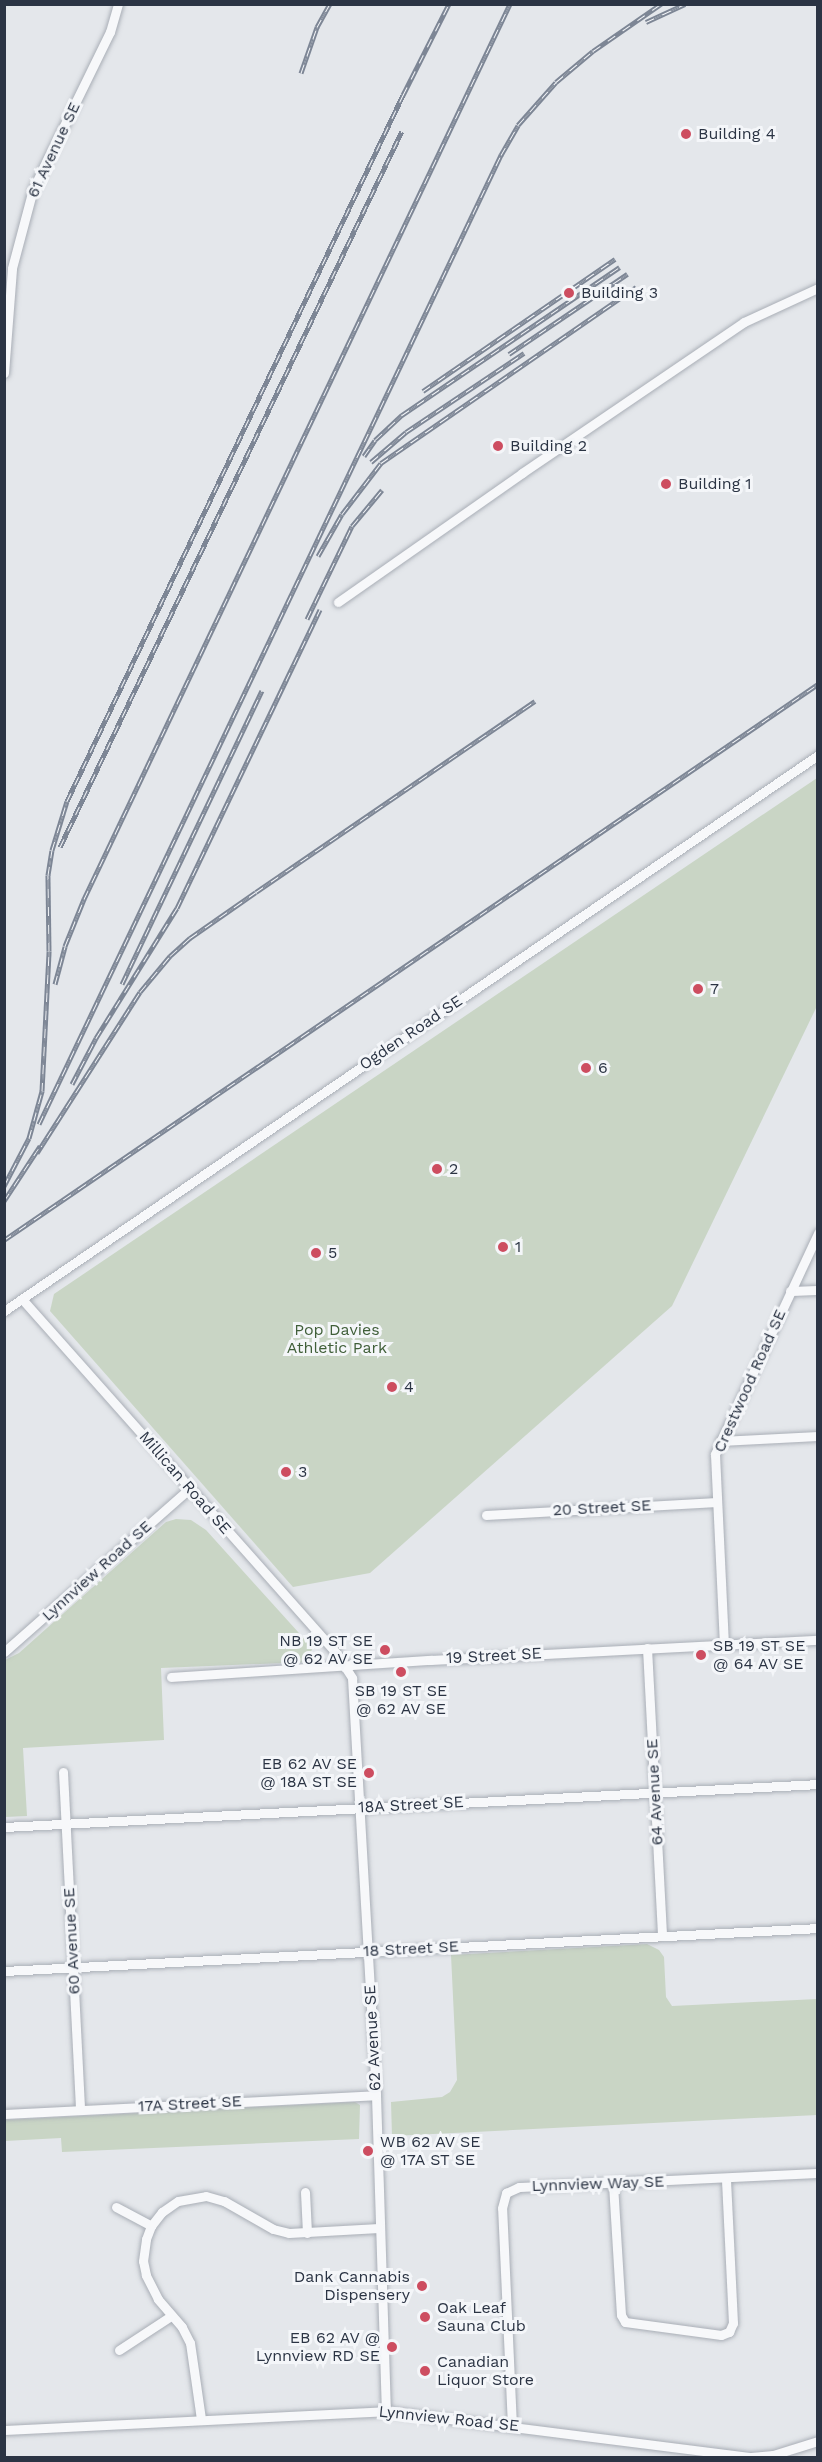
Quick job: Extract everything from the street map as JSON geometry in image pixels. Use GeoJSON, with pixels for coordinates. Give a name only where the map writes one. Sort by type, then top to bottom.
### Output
{"type":"FeatureCollection","features":[{"type":"Feature","properties":{"kind":"street","name":"61 Avenue SE"},"geometry":{"type":"LineString","coordinates":[[4,373],[12,268],[33,189],[110,32],[118,4]]}},
{"type":"Feature","properties":{"kind":"street"},"geometry":{"type":"LineString","coordinates":[[338,602],[531,466],[744,322],[818,288]]}},
{"type":"Feature","properties":{"kind":"street","name":"Ogden Road SE"},"geometry":{"type":"LineString","coordinates":[[4,1311],[818,755]]}},
{"type":"Feature","properties":{"kind":"street","name":"Crestwood Road SE"},"geometry":{"type":"LineString","coordinates":[[724,1645],[715,1454],[818,1233]]}},
{"type":"Feature","properties":{"kind":"street"},"geometry":{"type":"LineString","coordinates":[[790,1291],[818,1290]]}},
{"type":"Feature","properties":{"kind":"street","name":"Millican Road SE"},"geometry":{"type":"LineString","coordinates":[[22,1299],[347,1666]]}},
{"type":"Feature","properties":{"kind":"street"},"geometry":{"type":"LineString","coordinates":[[720,1441],[818,1436]]}},
{"type":"Feature","properties":{"kind":"street","name":"Lynnview Road SE"},"geometry":{"type":"LineString","coordinates":[[4,1652],[189,1489]]}},
{"type":"Feature","properties":{"kind":"street","name":"20 Street SE"},"geometry":{"type":"LineString","coordinates":[[486,1515],[717,1502]]}},
{"type":"Feature","properties":{"kind":"street","name":"19 Street SE"},"geometry":{"type":"LineString","coordinates":[[171,1677],[818,1640]]}},
{"type":"Feature","properties":{"kind":"street","name":"64 Avenue SE"},"geometry":{"type":"LineString","coordinates":[[647,1648],[662,1936]]}},
{"type":"Feature","properties":{"kind":"street","name":"62 Avenue SE"},"geometry":{"type":"LineString","coordinates":[[347,1666],[354,1692],[376,2095],[386,2411]]}},
{"type":"Feature","properties":{"kind":"street","name":"60 Avenue SE"},"geometry":{"type":"LineString","coordinates":[[63,1772],[80,2110]]}},
{"type":"Feature","properties":{"kind":"street","name":"18A Street SE"},"geometry":{"type":"LineString","coordinates":[[4,1827],[818,1784]]}},
{"type":"Feature","properties":{"kind":"street","name":"18 Street SE"},"geometry":{"type":"LineString","coordinates":[[4,1971],[818,1928]]}},
{"type":"Feature","properties":{"kind":"street","name":"17A Street SE"},"geometry":{"type":"LineString","coordinates":[[4,2114],[376,2095]]}},
{"type":"Feature","properties":{"kind":"street","name":"Lynnview Way SE"},"geometry":{"type":"LineString","coordinates":[[512,2426],[504,2199],[506,2193],[519,2187],[818,2173]]}},
{"type":"Feature","properties":{"kind":"street"},"geometry":{"type":"LineString","coordinates":[[613,2184],[621,2315],[625,2322],[721,2335],[729,2332],[733,2323],[726,2178]]}},
{"type":"Feature","properties":{"kind":"street"},"geometry":{"type":"LineString","coordinates":[[305,2192],[307,2233]]}},
{"type":"Feature","properties":{"kind":"street"},"geometry":{"type":"LineString","coordinates":[[201,2419],[190,2343],[182,2327],[151,2289],[146,2275],[144,2250],[151,2226],[162,2212],[178,2201],[206,2196],[231,2205],[273,2229],[307,2233],[379,2228]]}},
{"type":"Feature","properties":{"kind":"street"},"geometry":{"type":"LineString","coordinates":[[116,2207],[151,2226]]}},
{"type":"Feature","properties":{"kind":"street"},"geometry":{"type":"LineString","coordinates":[[120,2349],[171,2316]]}},
{"type":"Feature","properties":{"kind":"street","name":"Lynnview Road SE"},"geometry":{"type":"LineString","coordinates":[[4,2430],[386,2411],[751,2457],[773,2455],[818,2441]]}},
{"type":"Feature","properties":{"kind":"green space","name":"Pop Davies Athletic Park"},"geometry":{"type":"Polygon","coordinates":[[[817,778],[817,1006],[672,1306],[370,1573],[293,1587],[50,1311],[54,1294],[817,778]]]}},
{"type":"Feature","properties":{"kind":"green space"},"geometry":{"type":"Polygon","coordinates":[[[176,1519],[191,1520],[206,1530],[308,1643],[312,1649],[308,1662],[161,1668],[164,1740],[23,1748],[27,1816],[5,1817],[5,1660],[19,1653],[166,1522],[176,1519]]]}},
{"type":"Feature","properties":{"kind":"green space"},"geometry":{"type":"Polygon","coordinates":[[[647,1944],[659,1950],[664,1957],[666,1997],[672,2006],[817,1999],[817,2115],[392,2136],[391,2102],[442,2097],[450,2092],[457,2080],[451,1955],[647,1944]]]}},
{"type":"Feature","properties":{"kind":"green space"},"geometry":{"type":"Polygon","coordinates":[[[355,2102],[360,2105],[359,2139],[62,2152],[61,2138],[5,2141],[5,2120],[355,2102]]]}},
{"type":"Feature","properties":{"kind":"railway"},"geometry":{"type":"LineString","coordinates":[[301,73],[317,27],[330,4]]}},
{"type":"Feature","properties":{"kind":"railway"},"geometry":{"type":"LineString","coordinates":[[4,1186],[29,1138],[42,1091],[49,951],[48,875],[52,850],[67,801],[403,95],[449,4]]}},
{"type":"Feature","properties":{"kind":"railway"},"geometry":{"type":"LineString","coordinates":[[55,984],[65,946],[84,899],[510,4]]}},
{"type":"Feature","properties":{"kind":"railway"},"geometry":{"type":"LineString","coordinates":[[39,1124],[501,155],[518,125],[556,82],[593,51],[661,4]]}},
{"type":"Feature","properties":{"kind":"railway"},"geometry":{"type":"LineString","coordinates":[[646,22],[685,4]]}},
{"type":"Feature","properties":{"kind":"railway"},"geometry":{"type":"LineString","coordinates":[[60,847],[402,131]]}},
{"type":"Feature","properties":{"kind":"railway"},"geometry":{"type":"LineString","coordinates":[[423,391],[615,259]]}},
{"type":"Feature","properties":{"kind":"railway"},"geometry":{"type":"LineString","coordinates":[[364,456],[375,440],[402,415],[620,267]]}},
{"type":"Feature","properties":{"kind":"railway"},"geometry":{"type":"LineString","coordinates":[[509,354],[627,274]]}},
{"type":"Feature","properties":{"kind":"railway"},"geometry":{"type":"LineString","coordinates":[[318,556],[342,514],[381,463],[636,287]]}},
{"type":"Feature","properties":{"kind":"railway"},"geometry":{"type":"LineString","coordinates":[[371,462],[406,432],[524,353]]}},
{"type":"Feature","properties":{"kind":"railway"},"geometry":{"type":"LineString","coordinates":[[307,619],[352,526],[382,490]]}},
{"type":"Feature","properties":{"kind":"railway"},"geometry":{"type":"LineString","coordinates":[[72,1084],[96,1038],[177,908],[320,610]]}},
{"type":"Feature","properties":{"kind":"railway"},"geometry":{"type":"LineString","coordinates":[[4,1240],[818,684]]}},
{"type":"Feature","properties":{"kind":"railway"},"geometry":{"type":"LineString","coordinates":[[122,984],[262,691]]}},
{"type":"Feature","properties":{"kind":"railway"},"geometry":{"type":"LineString","coordinates":[[37,1153],[140,992],[170,956],[190,938],[535,701]]}},
{"type":"Feature","properties":{"kind":"railway"},"geometry":{"type":"LineString","coordinates":[[4,1201],[40,1146]]}},
{"type":"Feature","properties":{"kind":"place","name":"Building 4"},"geometry":{"type":"Point","coordinates":[686,134]}},
{"type":"Feature","properties":{"kind":"place","name":"Building 3"},"geometry":{"type":"Point","coordinates":[569,293]}},
{"type":"Feature","properties":{"kind":"place","name":"Building 2"},"geometry":{"type":"Point","coordinates":[498,446]}},
{"type":"Feature","properties":{"kind":"place","name":"Building 1"},"geometry":{"type":"Point","coordinates":[666,484]}},
{"type":"Feature","properties":{"kind":"place","name":"7"},"geometry":{"type":"Point","coordinates":[698,989]}},
{"type":"Feature","properties":{"kind":"place","name":"6"},"geometry":{"type":"Point","coordinates":[586,1068]}},
{"type":"Feature","properties":{"kind":"place","name":"2"},"geometry":{"type":"Point","coordinates":[437,1169]}},
{"type":"Feature","properties":{"kind":"place","name":"1"},"geometry":{"type":"Point","coordinates":[503,1247]}},
{"type":"Feature","properties":{"kind":"place","name":"5"},"geometry":{"type":"Point","coordinates":[316,1253]}},
{"type":"Feature","properties":{"kind":"place","name":"4"},"geometry":{"type":"Point","coordinates":[392,1387]}},
{"type":"Feature","properties":{"kind":"place","name":"3"},"geometry":{"type":"Point","coordinates":[286,1472]}},
{"type":"Feature","properties":{"kind":"place","name":"NB 19 ST SE @ 62 AV SE"},"geometry":{"type":"Point","coordinates":[385,1650]}},
{"type":"Feature","properties":{"kind":"place","name":"SB 19 ST SE @ 64 AV SE"},"geometry":{"type":"Point","coordinates":[701,1655]}},
{"type":"Feature","properties":{"kind":"place","name":"SB 19 ST SE @ 62 AV SE"},"geometry":{"type":"Point","coordinates":[401,1672]}},
{"type":"Feature","properties":{"kind":"place","name":"EB 62 AV SE @ 18A ST SE"},"geometry":{"type":"Point","coordinates":[369,1773]}},
{"type":"Feature","properties":{"kind":"place","name":"WB 62 AV SE @ 17A ST SE"},"geometry":{"type":"Point","coordinates":[368,2151]}},
{"type":"Feature","properties":{"kind":"place","name":"Dank Cannabis Dispensery"},"geometry":{"type":"Point","coordinates":[422,2286]}},
{"type":"Feature","properties":{"kind":"place","name":"Oak Leaf Sauna Club"},"geometry":{"type":"Point","coordinates":[425,2317]}},
{"type":"Feature","properties":{"kind":"place","name":"EB 62 AV @ Lynnview RD SE"},"geometry":{"type":"Point","coordinates":[392,2347]}},
{"type":"Feature","properties":{"kind":"place","name":"Canadian Liquor Store"},"geometry":{"type":"Point","coordinates":[425,2371]}}]}
